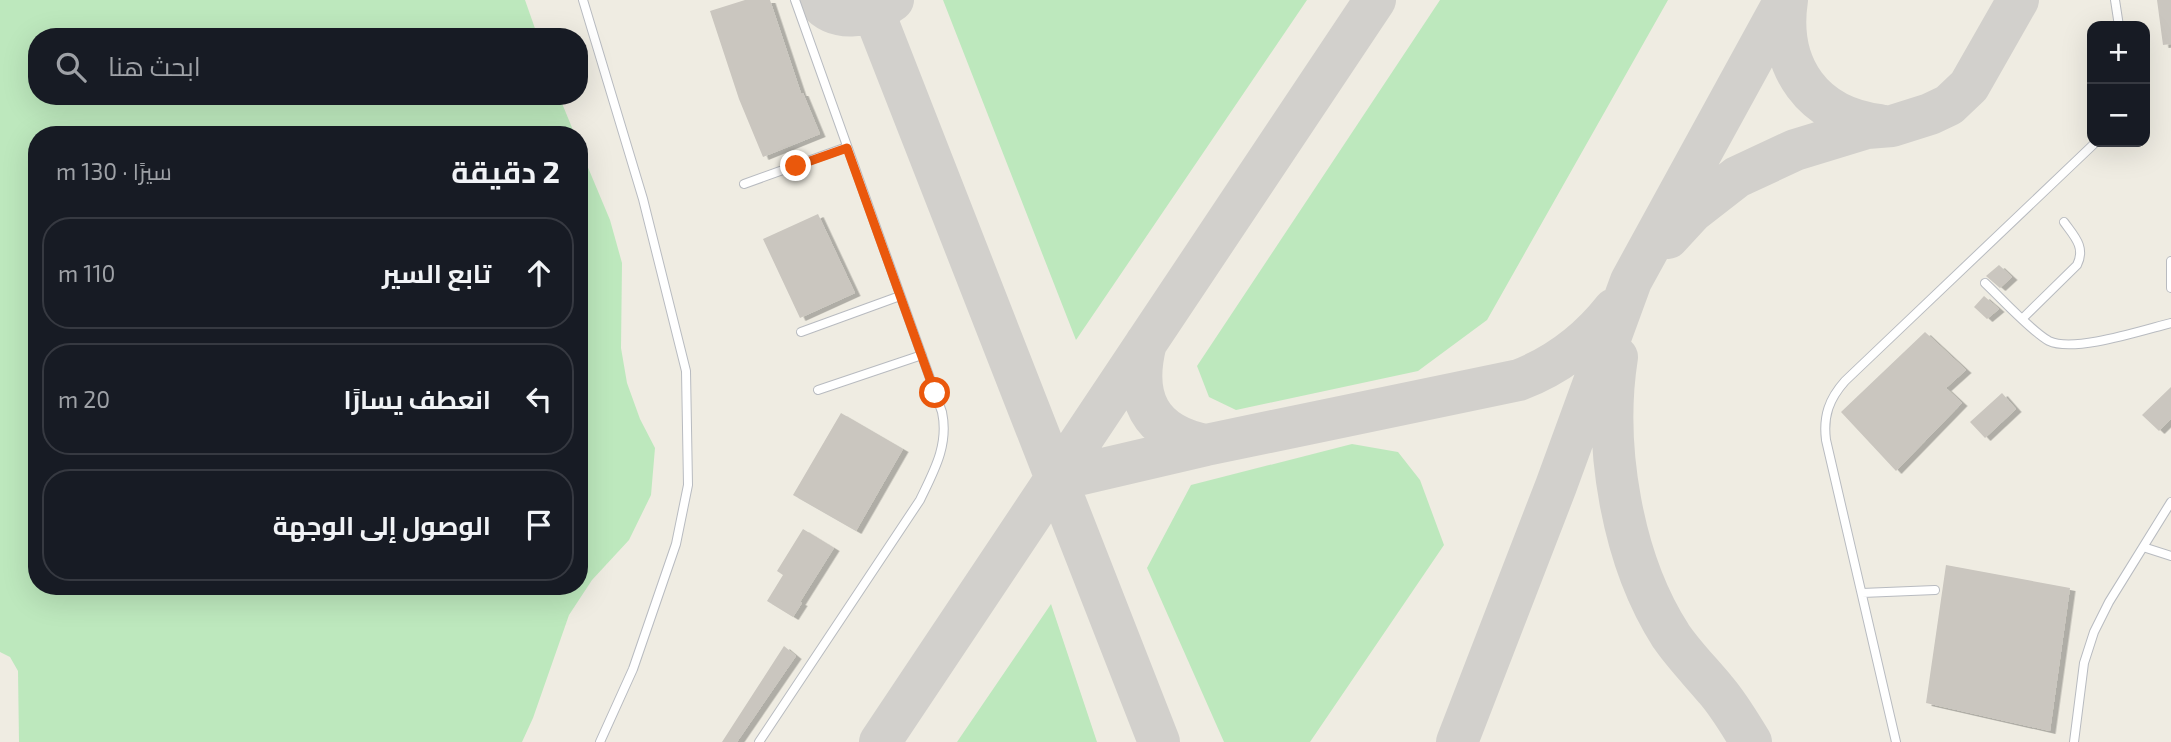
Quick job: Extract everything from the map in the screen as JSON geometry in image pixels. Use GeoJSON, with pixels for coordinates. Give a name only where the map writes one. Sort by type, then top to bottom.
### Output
{"type":"FeatureCollection","features":[{"type":"Feature","properties":{"kind":"lane"},"geometry":{"type":"LineString","coordinates":[[583,0],[643,198],[686,371],[688,485],[676,544],[632,669],[600,742]]}},
{"type":"Feature","properties":{"kind":"lane"},"geometry":{"type":"LineString","coordinates":[[759,742],[920,500],[939,460],[945,436],[945,424],[922,355],[794,0]]}},
{"type":"Feature","properties":{"kind":"lane"},"geometry":{"type":"LineString","coordinates":[[2115,0],[2118,21]]}},
{"type":"Feature","properties":{"kind":"lane"},"geometry":{"type":"LineString","coordinates":[[1896,742],[1826,440],[1825,427],[1830,402],[1845,381],[2091,147]]}},
{"type":"Feature","properties":{"kind":"lane"},"geometry":{"type":"LineString","coordinates":[[744,184],[847,148]]}},
{"type":"Feature","properties":{"kind":"lane"},"geometry":{"type":"LineString","coordinates":[[2023,318],[2080,259],[2078,241],[2064,222]]}},
{"type":"Feature","properties":{"kind":"lane"},"geometry":{"type":"LineString","coordinates":[[2171,261],[2171,288]]}},
{"type":"Feature","properties":{"kind":"lane"},"geometry":{"type":"LineString","coordinates":[[1985,283],[2048,341],[2066,345],[2083,344],[2171,323]]}},
{"type":"Feature","properties":{"kind":"lane"},"geometry":{"type":"LineString","coordinates":[[801,332],[900,296]]}},
{"type":"Feature","properties":{"kind":"lane"},"geometry":{"type":"LineString","coordinates":[[818,390],[922,355]]}},
{"type":"Feature","properties":{"kind":"lane"},"geometry":{"type":"LineString","coordinates":[[2074,742],[2084,663],[2094,632],[2105,609],[2171,502]]}},
{"type":"Feature","properties":{"kind":"lane"},"geometry":{"type":"LineString","coordinates":[[2143,547],[2171,555]]}},
{"type":"Feature","properties":{"kind":"lane"},"geometry":{"type":"LineString","coordinates":[[1861,593],[1935,590]]}},
{"type":"Feature","properties":{"kind":"green space"},"geometry":{"type":"Polygon","coordinates":[[[0,0],[525,0],[535,28],[28,28],[28,105],[563,105],[571,126],[28,126],[28,595],[582,595],[569,615],[522,742],[19,742],[18,671],[10,657],[0,652],[0,0]]]}},
{"type":"Feature","properties":{"kind":"green space"},"geometry":{"type":"Polygon","coordinates":[[[943,0],[1307,0],[1076,340],[943,0]]]}},
{"type":"Feature","properties":{"kind":"green space"},"geometry":{"type":"Polygon","coordinates":[[[1440,0],[1668,0],[1487,320],[1418,371],[1236,410],[1209,397],[1197,366],[1440,0]]]}},
{"type":"Feature","properties":{"kind":"green space"},"geometry":{"type":"Polygon","coordinates":[[[588,167],[610,220],[622,263],[621,348],[627,383],[640,419],[655,448],[651,495],[629,540],[588,586],[588,167]]]}},
{"type":"Feature","properties":{"kind":"green space"},"geometry":{"type":"Polygon","coordinates":[[[1352,444],[1398,452],[1420,480],[1444,545],[1310,742],[1224,742],[1147,568],[1191,485],[1352,444]]]}},
{"type":"Feature","properties":{"kind":"green space"},"geometry":{"type":"Polygon","coordinates":[[[1051,604],[1097,742],[957,742],[1051,604]]]}},
{"type":"Feature","properties":{"kind":"building"},"geometry":{"type":"Polygon","coordinates":[[[745,0],[770,0],[801,93],[820,134],[763,157],[739,99],[710,11],[745,0]]]}},
{"type":"Feature","properties":{"kind":"building"},"geometry":{"type":"Polygon","coordinates":[[[2157,0],[2171,0],[2171,44],[2163,45],[2157,0]]]}},
{"type":"Feature","properties":{"kind":"building"},"geometry":{"type":"Polygon","coordinates":[[[818,214],[855,293],[800,318],[763,239],[818,214]]]}},
{"type":"Feature","properties":{"kind":"building"},"geometry":{"type":"Polygon","coordinates":[[[1999,265],[2012,277],[2000,288],[1986,276],[1999,265]]]}},
{"type":"Feature","properties":{"kind":"building"},"geometry":{"type":"Polygon","coordinates":[[[1984,296],[1999,309],[1987,319],[1974,307],[1984,296]]]}},
{"type":"Feature","properties":{"kind":"building"},"geometry":{"type":"Polygon","coordinates":[[[1925,332],[1966,370],[1946,388],[1962,403],[1896,471],[1841,412],[1925,332]]]}},
{"type":"Feature","properties":{"kind":"building"},"geometry":{"type":"Polygon","coordinates":[[[2171,387],[2171,419],[2159,431],[2142,415],[2171,387]]]}},
{"type":"Feature","properties":{"kind":"building"},"geometry":{"type":"Polygon","coordinates":[[[2002,393],[2016,409],[1985,438],[1970,422],[2002,393]]]}},
{"type":"Feature","properties":{"kind":"building"},"geometry":{"type":"Polygon","coordinates":[[[841,413],[903,449],[856,531],[793,495],[841,413]]]}},
{"type":"Feature","properties":{"kind":"building"},"geometry":{"type":"Polygon","coordinates":[[[803,529],[834,548],[793,617],[767,601],[783,575],[777,571],[803,529]]]}},
{"type":"Feature","properties":{"kind":"building"},"geometry":{"type":"Polygon","coordinates":[[[1946,565],[2070,588],[2050,731],[1926,703],[1946,565]]]}},
{"type":"Feature","properties":{"kind":"building"},"geometry":{"type":"Polygon","coordinates":[[[784,646],[796,656],[737,742],[722,742],[784,646]]]}},
{"type":"Feature","properties":{"kind":"taxiway"},"geometry":{"type":"LineString","coordinates":[[817,0],[825,8],[844,15],[874,11],[893,0]]}},
{"type":"Feature","properties":{"kind":"taxiway"},"geometry":{"type":"LineString","coordinates":[[869,0],[1159,742]]}},
{"type":"Feature","properties":{"kind":"taxiway"},"geometry":{"type":"LineString","coordinates":[[880,742],[1375,0]]}},
{"type":"Feature","properties":{"kind":"taxiway"},"geometry":{"type":"LineString","coordinates":[[1457,742],[1556,486],[1631,281],[1785,0]]}},
{"type":"Feature","properties":{"kind":"taxiway"},"geometry":{"type":"LineString","coordinates":[[1787,0],[1785,24],[1788,47],[1794,67],[1805,85],[1818,100],[1836,112],[1880,125]]}},
{"type":"Feature","properties":{"kind":"taxiway"},"geometry":{"type":"LineString","coordinates":[[1668,238],[1692,212],[1737,177],[1795,150],[1867,128],[1892,126],[1949,105],[1969,86],[2018,0]]}},
{"type":"Feature","properties":{"kind":"taxiway"},"geometry":{"type":"LineString","coordinates":[[1056,480],[1206,445],[1519,380],[1559,360],[1594,332],[1614,309]]}},
{"type":"Feature","properties":{"kind":"taxiway"},"geometry":{"type":"LineString","coordinates":[[1146,343],[1141,380],[1149,410],[1158,422],[1171,432],[1186,440],[1206,445]]}},
{"type":"Feature","properties":{"kind":"taxiway"},"geometry":{"type":"LineString","coordinates":[[1617,357],[1613,391],[1615,464],[1620,501],[1640,573],[1671,636],[1725,702],[1751,742]]}},
{"type":"Feature","properties":{"kind":"route"},"geometry":{"type":"LineString","coordinates":[[796,166],[847,148],[935,393]]}}]}
